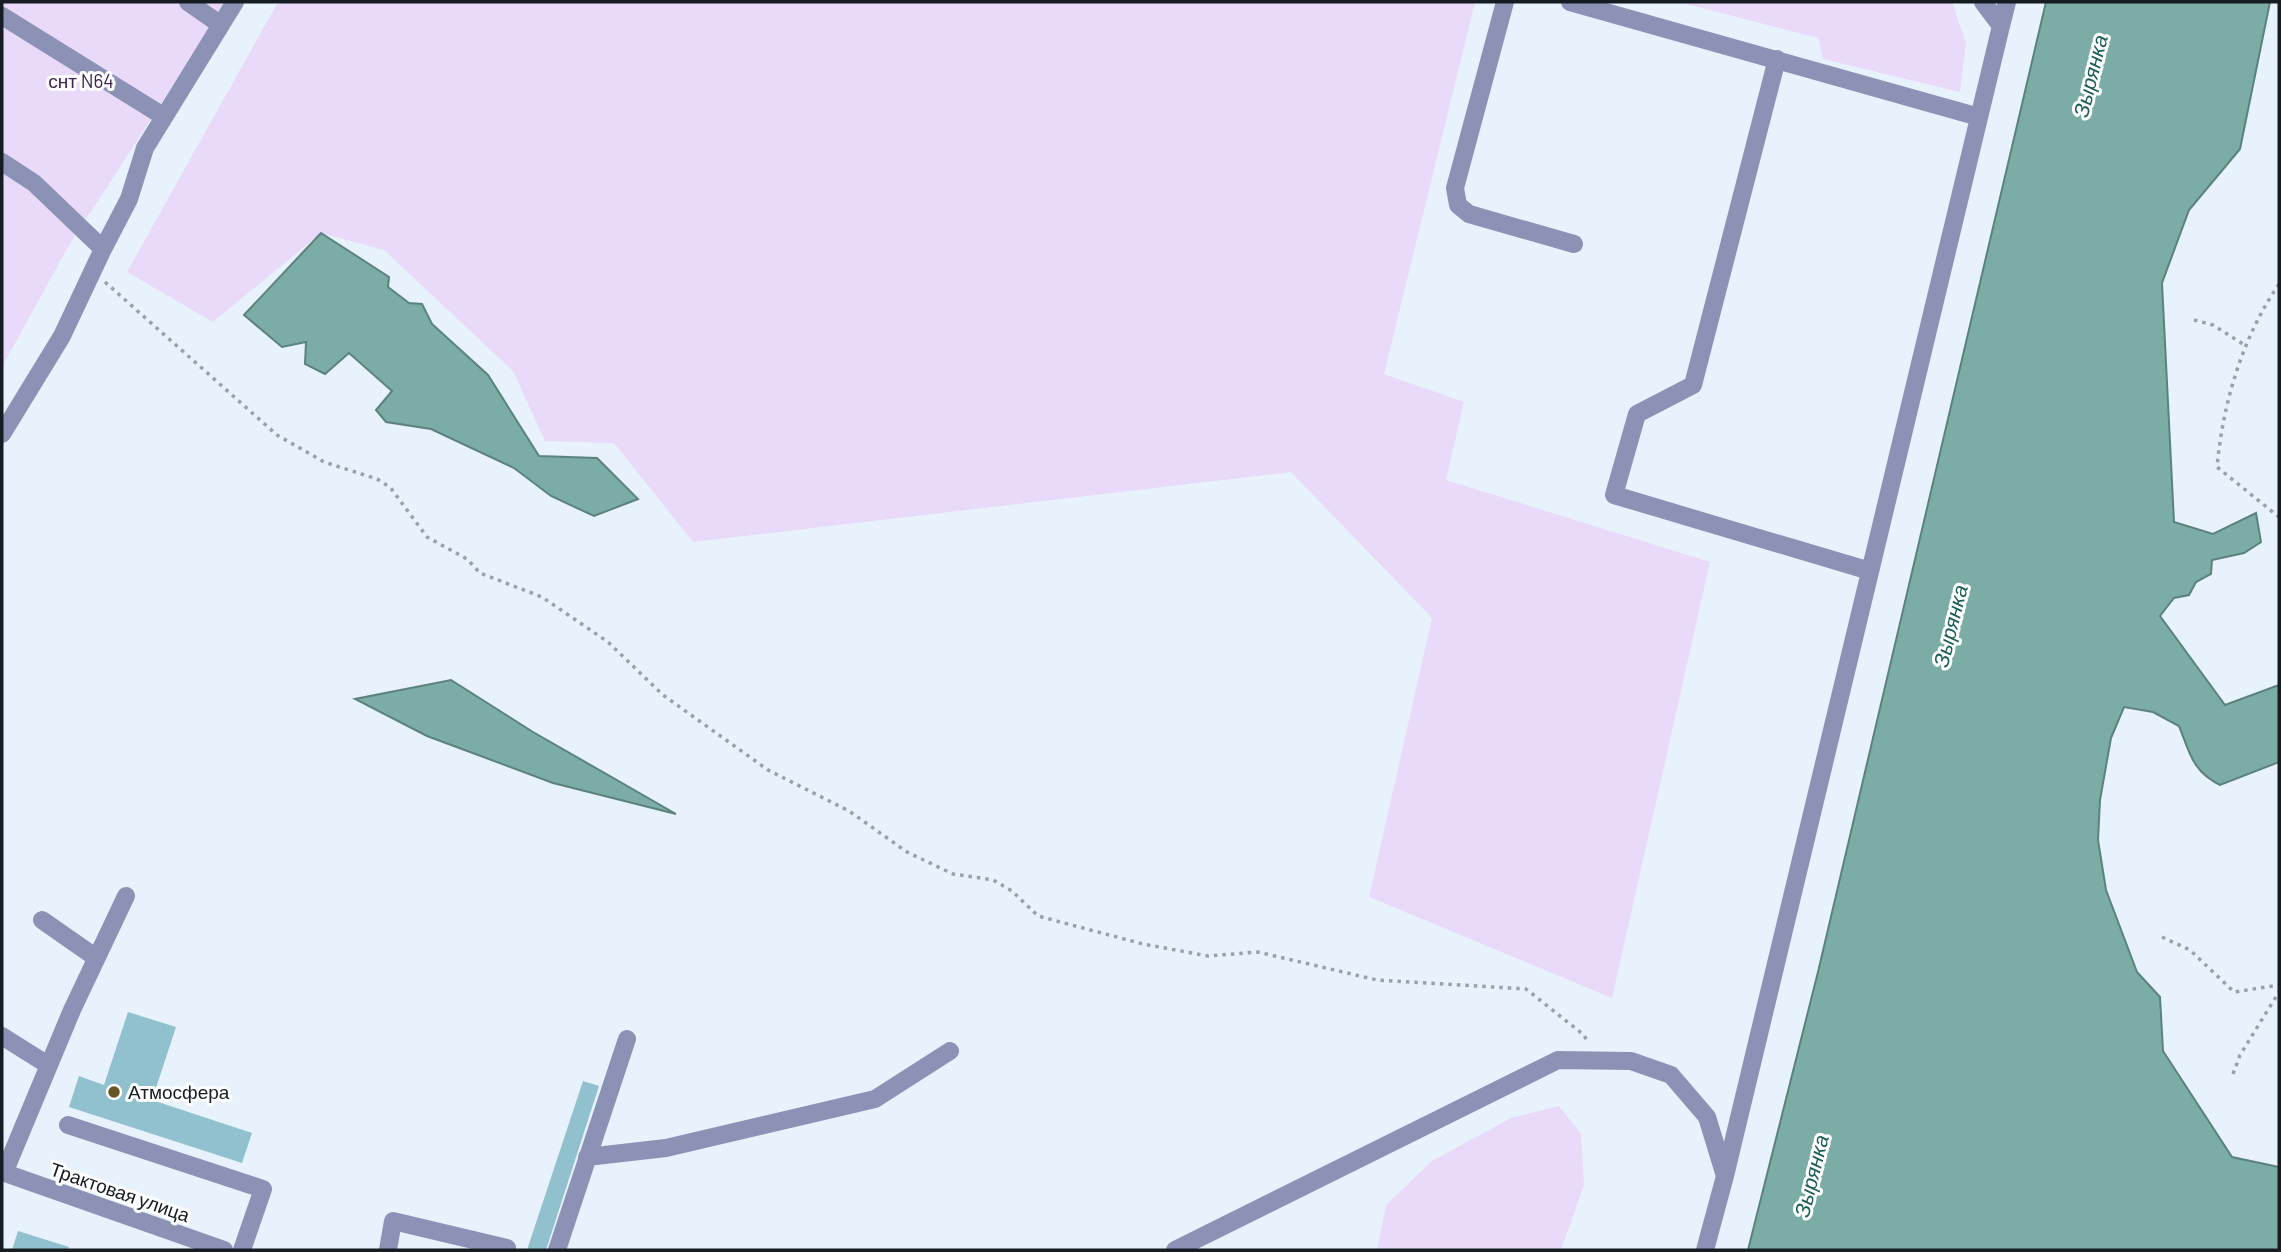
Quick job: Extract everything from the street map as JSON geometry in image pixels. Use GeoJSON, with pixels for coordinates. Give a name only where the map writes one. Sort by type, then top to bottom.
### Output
{"type":"FeatureCollection","features":[{"type":"Feature","properties":{"kind":"street"},"geometry":{"type":"LineString","coordinates":[[188,2],[221,25]]}},
{"type":"Feature","properties":{"kind":"street"},"geometry":{"type":"LineString","coordinates":[[2,434],[62,335],[93,274],[129,199],[145,148],[235,2]]}},
{"type":"Feature","properties":{"kind":"street"},"geometry":{"type":"LineString","coordinates":[[1505,2],[1455,188],[1458,205],[1469,214],[1574,244]]}},
{"type":"Feature","properties":{"kind":"street"},"geometry":{"type":"LineString","coordinates":[[1570,2],[1979,117]]}},
{"type":"Feature","properties":{"kind":"street"},"geometry":{"type":"LineString","coordinates":[[1983,2],[2001,26]]}},
{"type":"Feature","properties":{"kind":"street"},"geometry":{"type":"LineString","coordinates":[[1705,1250],[2007,2]]}},
{"type":"Feature","properties":{"kind":"street"},"geometry":{"type":"LineString","coordinates":[[2,16],[163,116]]}},
{"type":"Feature","properties":{"kind":"street"},"geometry":{"type":"LineString","coordinates":[[1777,59],[1693,384],[1637,414],[1614,495],[1870,571]]}},
{"type":"Feature","properties":{"kind":"street"},"geometry":{"type":"LineString","coordinates":[[2,162],[34,183],[103,249]]}},
{"type":"Feature","properties":{"kind":"street"},"geometry":{"type":"LineString","coordinates":[[3,1173],[95,957],[126,896]]}},
{"type":"Feature","properties":{"kind":"street"},"geometry":{"type":"LineString","coordinates":[[42,920],[95,957]]}},
{"type":"Feature","properties":{"kind":"street"},"geometry":{"type":"LineString","coordinates":[[2,1037],[48,1065]]}},
{"type":"Feature","properties":{"kind":"street"},"geometry":{"type":"LineString","coordinates":[[557,1250],[628,1039]]}},
{"type":"Feature","properties":{"kind":"street"},"geometry":{"type":"LineString","coordinates":[[587,1157],[666,1148],[875,1099],[950,1051]]}},
{"type":"Feature","properties":{"kind":"street"},"geometry":{"type":"LineString","coordinates":[[1175,1250],[1558,1060],[1631,1061],[1671,1075],[1707,1117],[1725,1176]]}},
{"type":"Feature","properties":{"kind":"street"},"geometry":{"type":"LineString","coordinates":[[68,1125],[263,1189],[242,1250]]}},
{"type":"Feature","properties":{"kind":"street","name":"Трактовая улица"},"geometry":{"type":"LineString","coordinates":[[3,1173],[224,1250]]}},
{"type":"Feature","properties":{"kind":"street"},"geometry":{"type":"LineString","coordinates":[[388,1250],[393,1221],[507,1248]]}},
{"type":"Feature","properties":{"kind":"path"},"geometry":{"type":"LineString","coordinates":[[93,274],[116,290],[277,435],[324,461],[377,479],[390,487],[427,537],[467,559],[480,573],[542,597],[608,642],[663,695],[768,769],[849,811],[907,852],[953,874],[993,880],[1012,891],[1038,916],[1143,944],[1208,956],[1258,952],[1377,980],[1526,989],[1584,1035],[1597,1060]]}},
{"type":"Feature","properties":{"kind":"path"},"geometry":{"type":"LineString","coordinates":[[2279,284],[2246,346],[2221,429],[2217,467],[2279,517]]}},
{"type":"Feature","properties":{"kind":"path"},"geometry":{"type":"LineString","coordinates":[[2194,320],[2213,325],[2246,346]]}},
{"type":"Feature","properties":{"kind":"path"},"geometry":{"type":"LineString","coordinates":[[2162,937],[2190,950],[2234,992],[2279,985]]}},
{"type":"Feature","properties":{"kind":"path"},"geometry":{"type":"LineString","coordinates":[[2233,1074],[2240,1055],[2279,992]]}},
{"type":"Feature","properties":{"kind":"green space","name":"снт N64"},"geometry":{"type":"Polygon","coordinates":[[[2,2],[227,2],[68,247],[2,367],[2,2]]]}},
{"type":"Feature","properties":{"kind":"green space"},"geometry":{"type":"Polygon","coordinates":[[[278,2],[1475,2],[1384,374],[1464,402],[1446,480],[1710,562],[1612,998],[1369,897],[1432,618],[1291,472],[693,542],[614,443],[545,441],[513,371],[384,250],[321,233],[213,322],[127,272],[278,2]]]}},
{"type":"Feature","properties":{"kind":"green space"},"geometry":{"type":"Polygon","coordinates":[[[1679,2],[1952,2],[1966,43],[1960,92],[1823,59],[1818,38],[1679,2]]]}},
{"type":"Feature","properties":{"kind":"green space"},"geometry":{"type":"Polygon","coordinates":[[[1559,1106],[1581,1134],[1584,1185],[1561,1250],[1377,1250],[1386,1205],[1432,1161],[1511,1118],[1559,1106]]]}},
{"type":"Feature","properties":{"kind":"water","name":"Зырянка"},"geometry":{"type":"Polygon","coordinates":[[[2046,2],[2270,2],[2240,149],[2189,210],[2162,283],[2174,522],[2213,534],[2256,513],[2261,542],[2244,553],[2212,560],[2211,574],[2196,582],[2189,595],[2174,598],[2160,616],[2225,705],[2279,685],[2279,762],[2220,785],[2203,774],[2198,767],[2189,753],[2179,726],[2153,712],[2124,707],[2111,738],[2100,800],[2098,840],[2106,890],[2137,972],[2160,997],[2163,1051],[2232,1157],[2279,1167],[2279,1250],[1748,1250],[1818,972],[2046,2]]]}},
{"type":"Feature","properties":{"kind":"water"},"geometry":{"type":"Polygon","coordinates":[[[321,233],[389,277],[388,287],[409,303],[422,304],[432,324],[488,375],[539,456],[597,458],[638,499],[594,516],[551,496],[514,468],[431,429],[386,422],[376,410],[392,391],[349,353],[325,374],[305,364],[306,342],[282,347],[244,315],[321,233]]]}},
{"type":"Feature","properties":{"kind":"water"},"geometry":{"type":"Polygon","coordinates":[[[451,680],[533,732],[676,814],[553,783],[427,736],[355,699],[451,680]]]}},
{"type":"Feature","properties":{"kind":"building","name":"Атмосфера"},"geometry":{"type":"Polygon","coordinates":[[[128,1012],[176,1027],[152,1100],[252,1133],[242,1163],[69,1107],[79,1076],[104,1085],[128,1012]]]}},
{"type":"Feature","properties":{"kind":"building"},"geometry":{"type":"Polygon","coordinates":[[[583,1081],[599,1086],[546,1250],[527,1250],[583,1081]]]}},
{"type":"Feature","properties":{"kind":"building"},"geometry":{"type":"Polygon","coordinates":[[[18,1231],[69,1247],[68,1250],[12,1250],[18,1231]]]}},
{"type":"Feature","properties":{"kind":"place","name":"Атмосфера"},"geometry":{"type":"Point","coordinates":[114,1092]}}]}
